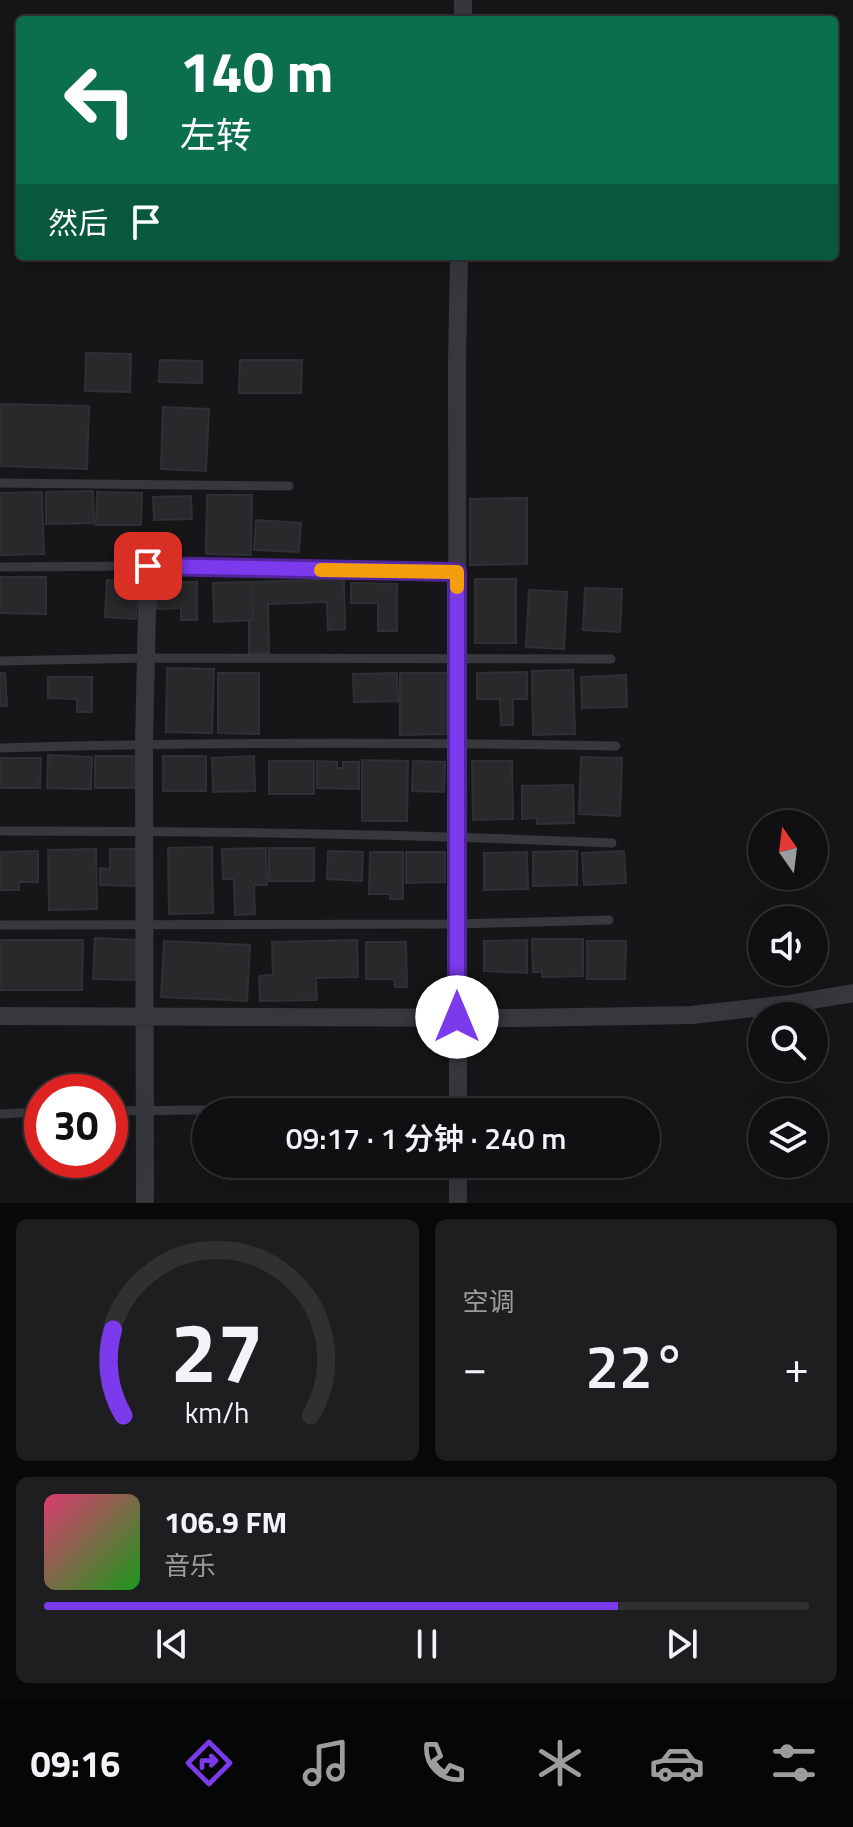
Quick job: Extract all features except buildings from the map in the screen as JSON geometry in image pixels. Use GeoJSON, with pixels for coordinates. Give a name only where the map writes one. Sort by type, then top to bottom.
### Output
{"type":"FeatureCollection","features":[{"type":"Feature","properties":{"kind":"street"},"geometry":{"type":"LineString","coordinates":[[458,1098],[459,260]]}},
{"type":"Feature","properties":{"kind":"street"},"geometry":{"type":"LineString","coordinates":[[145,1203],[144,744],[148,566]]}},
{"type":"Feature","properties":{"kind":"street"},"geometry":{"type":"LineString","coordinates":[[0,1016],[692,1015],[853,993]]}},
{"type":"Feature","properties":{"kind":"street"},"geometry":{"type":"LineString","coordinates":[[458,1178],[458,1203]]}},
{"type":"Feature","properties":{"kind":"lane"},"geometry":{"type":"LineString","coordinates":[[0,483],[289,486]]}},
{"type":"Feature","properties":{"kind":"lane"},"geometry":{"type":"LineString","coordinates":[[0,567],[148,566],[457,572]]}},
{"type":"Feature","properties":{"kind":"lane"},"geometry":{"type":"LineString","coordinates":[[0,661],[146,658],[611,659]]}},
{"type":"Feature","properties":{"kind":"lane"},"geometry":{"type":"LineString","coordinates":[[0,748],[144,744],[616,746]]}},
{"type":"Feature","properties":{"kind":"lane"},"geometry":{"type":"LineString","coordinates":[[0,831],[457,836],[612,843]]}},
{"type":"Feature","properties":{"kind":"lane"},"geometry":{"type":"LineString","coordinates":[[0,925],[457,924],[609,920]]}},
{"type":"Feature","properties":{"kind":"lane"},"geometry":{"type":"LineString","coordinates":[[128,1110],[192,1110]]}},
{"type":"Feature","properties":{"kind":"lane"},"geometry":{"type":"LineString","coordinates":[[0,1114],[24,1113]]}},
{"type":"Feature","properties":{"kind":"slow traffic"},"geometry":{"type":"LineString","coordinates":[[321,570],[457,572],[457,587]]}},
{"type":"Feature","properties":{"kind":"route"},"geometry":{"type":"LineString","coordinates":[[148,566],[457,572],[457,1017]]}}]}
